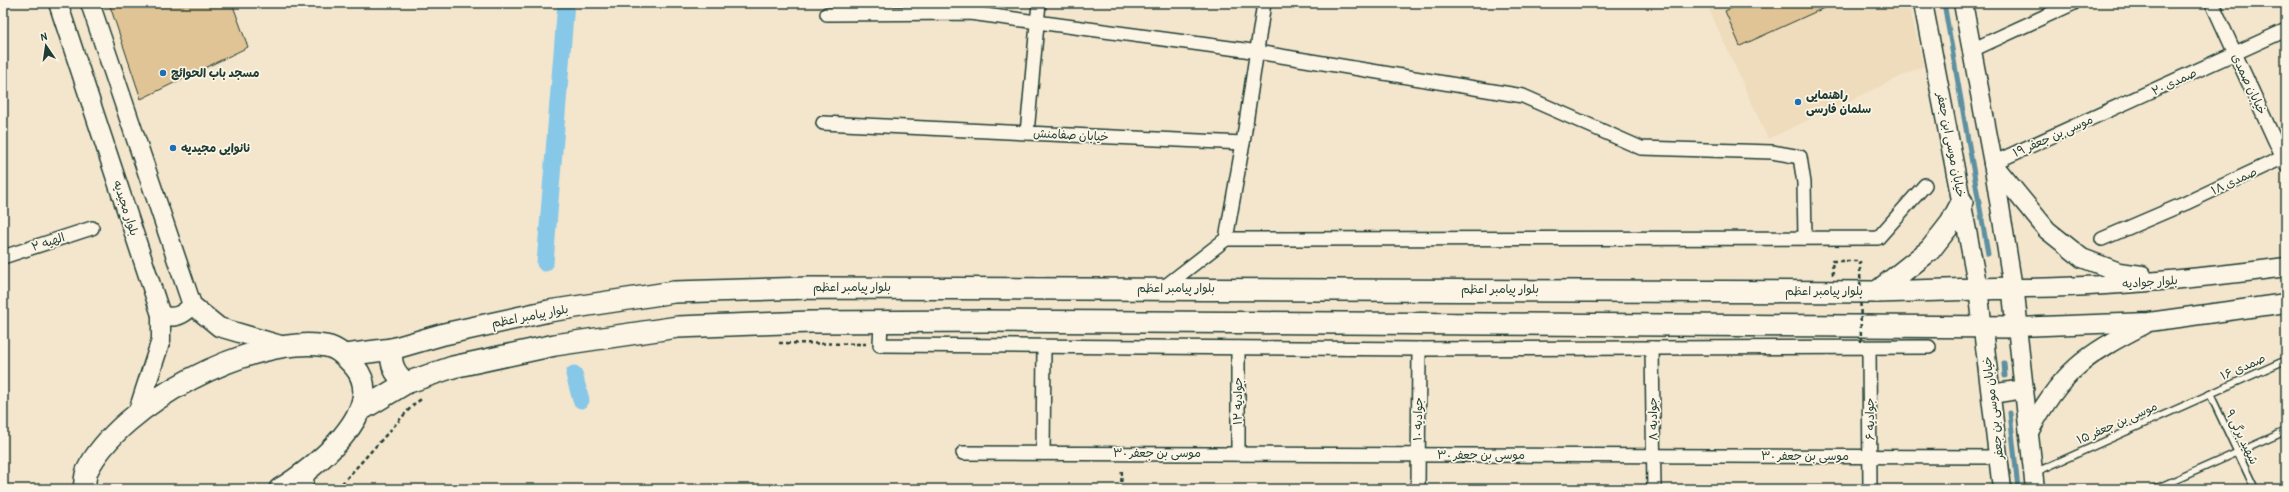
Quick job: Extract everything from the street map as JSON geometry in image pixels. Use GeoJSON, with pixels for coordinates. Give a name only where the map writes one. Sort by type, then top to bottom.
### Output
{"type":"FeatureCollection","features":[{"type":"Feature","properties":{"kind":"main road","name":"بلوار مجیدیه"},"geometry":{"type":"LineString","coordinates":[[58,3],[161,315],[161,340],[137,414]]}},
{"type":"Feature","properties":{"kind":"main road"},"geometry":{"type":"LineString","coordinates":[[90,3],[192,305],[218,327],[284,346]]}},
{"type":"Feature","properties":{"kind":"main road","name":"خیابان موسی ابن جعفر"},"geometry":{"type":"LineString","coordinates":[[1923,3],[1962,202],[1984,327]]}},
{"type":"Feature","properties":{"kind":"main road"},"geometry":{"type":"LineString","coordinates":[[1963,3],[1993,163],[2012,288],[2034,481]]}},
{"type":"Feature","properties":{"kind":"main road"},"geometry":{"type":"LineString","coordinates":[[1993,163],[2047,230],[2082,258],[2119,272],[2178,281]]}},
{"type":"Feature","properties":{"kind":"main road"},"geometry":{"type":"LineString","coordinates":[[1877,292],[1930,250],[1951,223],[1962,202]]}},
{"type":"Feature","properties":{"kind":"main road","name":"بلوار جوادیه"},"geometry":{"type":"LineString","coordinates":[[2012,288],[2083,287],[2178,281],[2286,267]]}},
{"type":"Feature","properties":{"kind":"main road","name":"بلوار پیامبر اعظم"},"geometry":{"type":"LineString","coordinates":[[345,355],[392,349],[444,334],[549,310],[674,292],[810,288],[1163,288],[1877,292],[2012,288]]}},
{"type":"Feature","properties":{"kind":"main road"},"geometry":{"type":"LineString","coordinates":[[280,489],[310,468],[336,445],[361,410],[406,383],[453,368],[555,345],[678,327],[881,322],[2017,327],[2149,322],[2286,303]]}},
{"type":"Feature","properties":{"kind":"main road"},"geometry":{"type":"LineString","coordinates":[[161,315],[175,317],[182,315],[192,305]]}},
{"type":"Feature","properties":{"kind":"main road"},"geometry":{"type":"LineString","coordinates":[[2029,432],[2044,403],[2064,378],[2089,356],[2149,322]]}},
{"type":"Feature","properties":{"kind":"main road","name":"خیابان موسی بن جعفر"},"geometry":{"type":"LineString","coordinates":[[1984,327],[2002,489]]}},
{"type":"Feature","properties":{"kind":"main road"},"geometry":{"type":"LineString","coordinates":[[84,489],[87,472],[108,442],[137,414],[171,391],[220,366],[251,354],[284,346],[327,346],[345,355],[358,370],[364,390],[361,410]]}},
{"type":"Feature","properties":{"kind":"main road"},"geometry":{"type":"LineString","coordinates":[[392,349],[393,368],[398,376],[406,383]]}},
{"type":"Feature","properties":{"kind":"main road"},"geometry":{"type":"LineString","coordinates":[[1991,394],[2024,389]]}},
{"type":"Feature","properties":{"kind":"street","name":"خیابان صفامنش"},"geometry":{"type":"LineString","coordinates":[[1040,3],[1037,20],[1027,133],[1243,144]]}},
{"type":"Feature","properties":{"kind":"street"},"geometry":{"type":"LineString","coordinates":[[1226,239],[1243,144],[1264,3]]}},
{"type":"Feature","properties":{"kind":"street"},"geometry":{"type":"LineString","coordinates":[[1972,50],[2074,3]]}},
{"type":"Feature","properties":{"kind":"street","name":"خیابان صمدی"},"geometry":{"type":"LineString","coordinates":[[2212,3],[2285,160]]}},
{"type":"Feature","properties":{"kind":"street"},"geometry":{"type":"LineString","coordinates":[[827,14],[970,13],[1037,20],[1256,52],[1523,96],[1641,148],[1772,152],[1800,157],[1804,183],[1806,238]]}},
{"type":"Feature","properties":{"kind":"street","name":"صمدی ۲۰"},"geometry":{"type":"LineString","coordinates":[[2112,110],[2286,30]]}},
{"type":"Feature","properties":{"kind":"street","name":"موسی بن جعفر ۱۹"},"geometry":{"type":"LineString","coordinates":[[1993,163],[2112,110]]}},
{"type":"Feature","properties":{"kind":"street"},"geometry":{"type":"LineString","coordinates":[[823,123],[1027,133]]}},
{"type":"Feature","properties":{"kind":"street","name":"صمدی ۱۸"},"geometry":{"type":"LineString","coordinates":[[2102,239],[2285,160]]}},
{"type":"Feature","properties":{"kind":"street"},"geometry":{"type":"LineString","coordinates":[[1163,288],[1226,239],[1878,238],[1925,185]]}},
{"type":"Feature","properties":{"kind":"street","name":"الهیه ۲"},"geometry":{"type":"LineString","coordinates":[[3,257],[92,228]]}},
{"type":"Feature","properties":{"kind":"street"},"geometry":{"type":"LineString","coordinates":[[881,322],[880,345],[1044,348],[1419,349],[1865,346],[1929,347]]}},
{"type":"Feature","properties":{"kind":"street","name":"جوادیه ۶"},"geometry":{"type":"LineString","coordinates":[[1865,346],[1870,489]]}},
{"type":"Feature","properties":{"kind":"street"},"geometry":{"type":"LineString","coordinates":[[1043,453],[1044,348]]}},
{"type":"Feature","properties":{"kind":"street","name":"جوادیه ۱۲"},"geometry":{"type":"LineString","coordinates":[[1238,348],[1238,454]]}},
{"type":"Feature","properties":{"kind":"street","name":"جوادیه ۸"},"geometry":{"type":"LineString","coordinates":[[1652,348],[1654,489]]}},
{"type":"Feature","properties":{"kind":"street","name":"جوادیه ۱۰"},"geometry":{"type":"LineString","coordinates":[[1418,489],[1419,349]]}},
{"type":"Feature","properties":{"kind":"street","name":"موسی بن جعفر ۳۰"},"geometry":{"type":"LineString","coordinates":[[963,452],[1998,457]]}},
{"type":"Feature","properties":{"kind":"street"},"geometry":{"type":"LineString","coordinates":[[304,489],[310,468]]}},
{"type":"Feature","properties":{"kind":"lane","name":"صمدی ۱۶"},"geometry":{"type":"LineString","coordinates":[[2210,394],[2286,360]]}},
{"type":"Feature","properties":{"kind":"lane","name":"شهید برگی ۹"},"geometry":{"type":"LineString","coordinates":[[2210,394],[2255,489]]}},
{"type":"Feature","properties":{"kind":"lane","name":"موسی بن جعفر ۱۵"},"geometry":{"type":"LineString","coordinates":[[2034,481],[2210,394]]}},
{"type":"Feature","properties":{"kind":"lane"},"geometry":{"type":"LineString","coordinates":[[2155,489],[2286,431]]}},
{"type":"Feature","properties":{"kind":"path"},"geometry":{"type":"LineString","coordinates":[[1832,261],[1860,261],[1865,346]]}},
{"type":"Feature","properties":{"kind":"path"},"geometry":{"type":"LineString","coordinates":[[772,343],[880,345]]}},
{"type":"Feature","properties":{"kind":"path"},"geometry":{"type":"LineString","coordinates":[[337,489],[414,404],[425,397]]}},
{"type":"Feature","properties":{"kind":"path"},"geometry":{"type":"LineString","coordinates":[[1121,489],[1122,453]]}},
{"type":"Feature","properties":{"kind":"shaded area","name":"راهنمایی سلمان فارسی"},"geometry":{"type":"Polygon","coordinates":[[[1717,3],[1909,3],[1923,66],[1768,139],[1708,7],[1717,3]]]}},
{"type":"Feature","properties":{"kind":"building","name":"مسجد باب الحوائج"},"geometry":{"type":"Polygon","coordinates":[[[109,3],[232,3],[248,47],[141,99],[109,3]]]}},
{"type":"Feature","properties":{"kind":"building"},"geometry":{"type":"Polygon","coordinates":[[[1743,3],[1835,3],[1740,46],[1725,11],[1743,3]]]}},
{"type":"Feature","properties":{"kind":"waterway"},"geometry":{"type":"LineString","coordinates":[[545,263],[566,3]]}},
{"type":"Feature","properties":{"kind":"waterway"},"geometry":{"type":"LineString","coordinates":[[1944,3],[1988,254]]}},
{"type":"Feature","properties":{"kind":"waterway"},"geometry":{"type":"LineString","coordinates":[[2004,363],[2005,376]]}},
{"type":"Feature","properties":{"kind":"waterway"},"geometry":{"type":"LineString","coordinates":[[574,374],[581,400]]}},
{"type":"Feature","properties":{"kind":"waterway"},"geometry":{"type":"LineString","coordinates":[[2010,413],[2018,489]]}},
{"type":"Feature","properties":{"kind":"place","name":"مسجد باب الحوائج"},"geometry":{"type":"Point","coordinates":[163,73]}},
{"type":"Feature","properties":{"kind":"place","name":"راهنمایی سلمان فارسی"},"geometry":{"type":"Point","coordinates":[1798,102]}},
{"type":"Feature","properties":{"kind":"place","name":"نانوایی مجیدیه"},"geometry":{"type":"Point","coordinates":[173,148]}}]}
